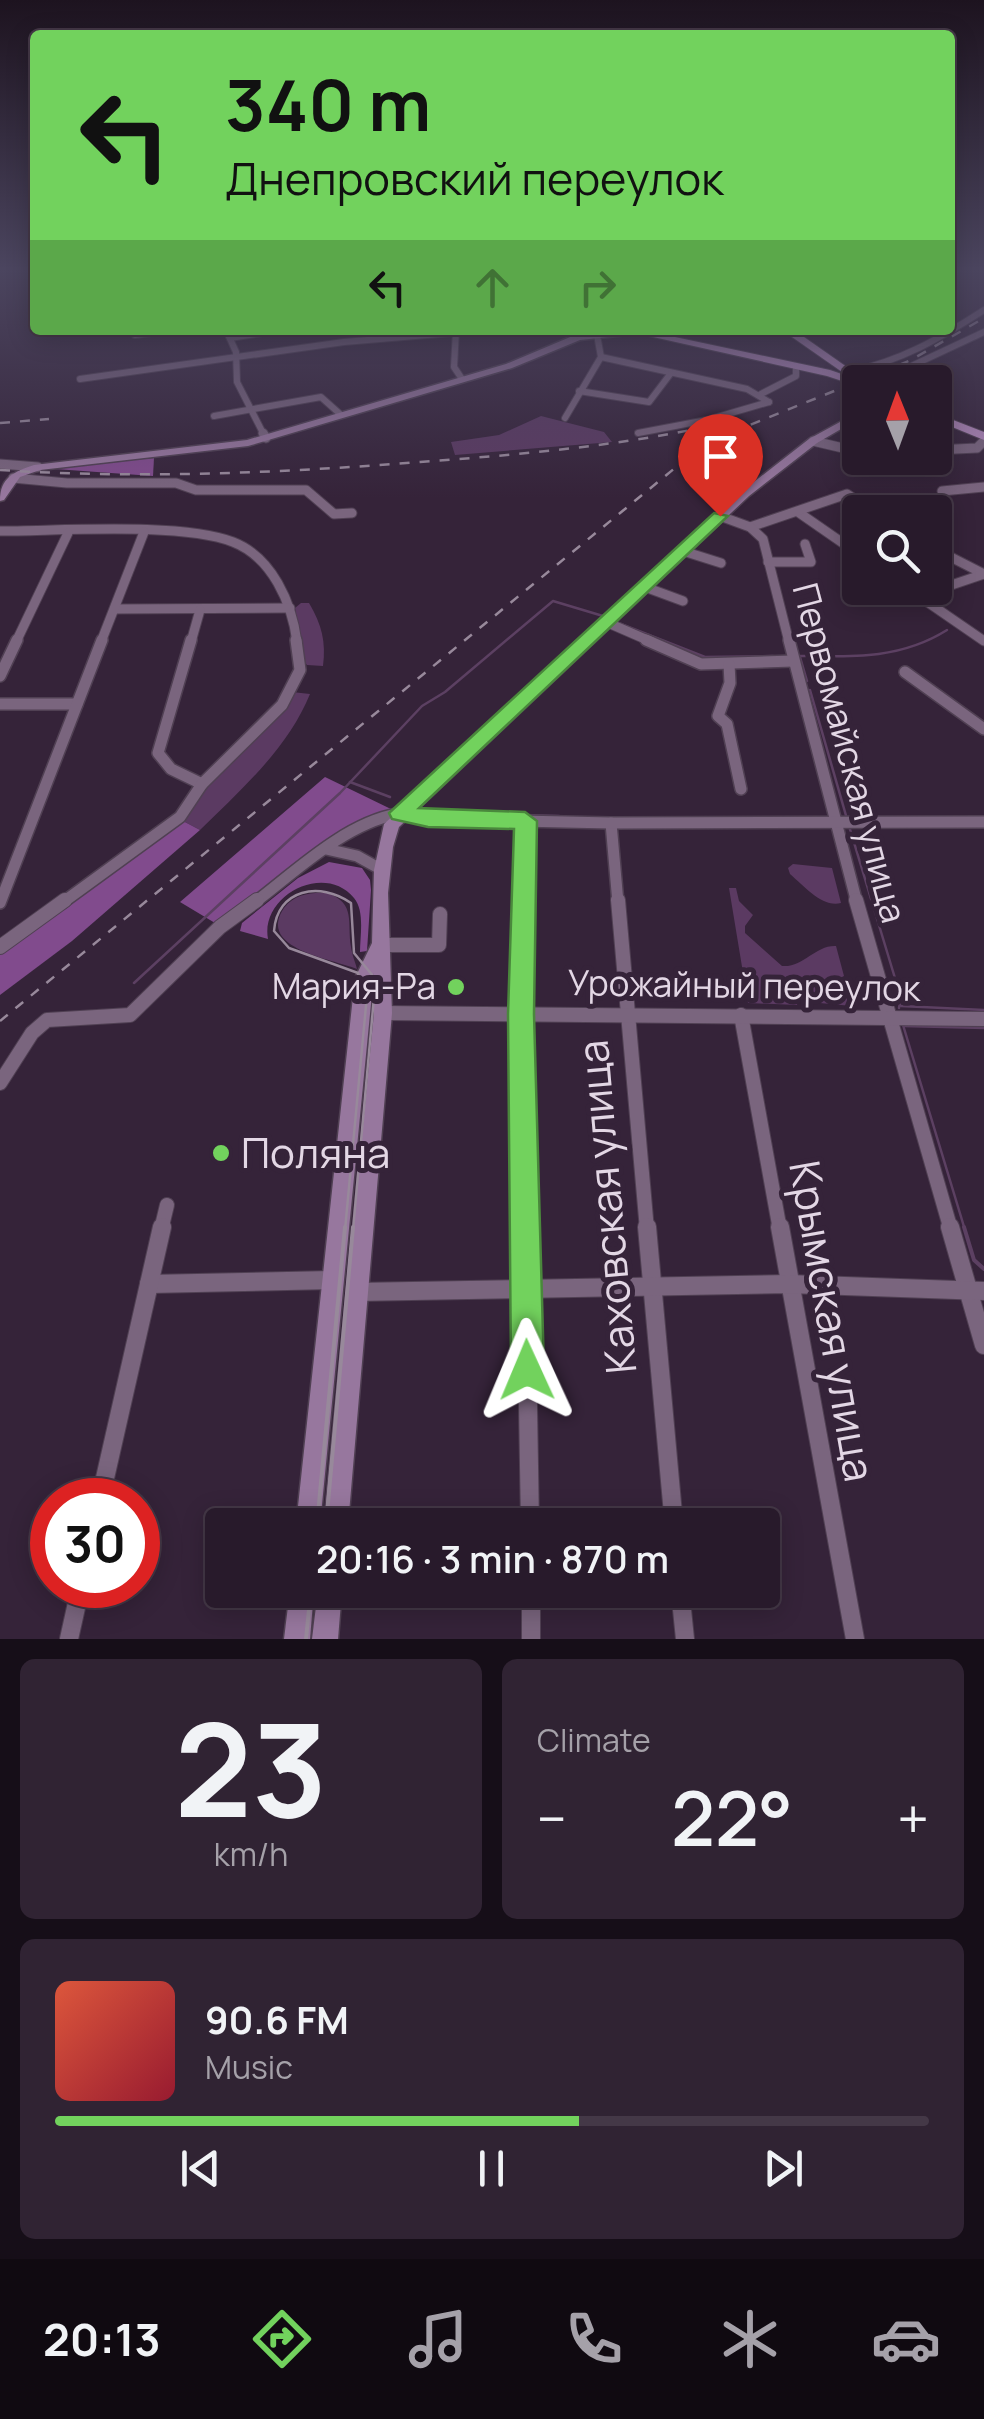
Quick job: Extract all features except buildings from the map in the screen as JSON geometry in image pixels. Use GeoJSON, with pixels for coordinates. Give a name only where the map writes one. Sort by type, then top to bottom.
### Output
{"type":"FeatureCollection","features":[{"type":"Feature","properties":{"kind":"main road"},"geometry":{"type":"LineString","coordinates":[[0,498],[8,480],[38,466],[207,450],[266,438],[522,362],[553,345]]}},
{"type":"Feature","properties":{"kind":"main road"},"geometry":{"type":"LineString","coordinates":[[697,345],[842,374]]}},
{"type":"Feature","properties":{"kind":"main road"},"geometry":{"type":"LineString","coordinates":[[809,345],[842,372]]}},
{"type":"Feature","properties":{"kind":"main road"},"geometry":{"type":"LineString","coordinates":[[814,370],[829,366],[826,358]]}},
{"type":"Feature","properties":{"kind":"main road"},"geometry":{"type":"LineString","coordinates":[[337,1508],[383,1013],[379,942],[386,842],[400,813],[720,516],[813,441],[842,424]]}},
{"type":"Feature","properties":{"kind":"main road"},"geometry":{"type":"LineString","coordinates":[[952,424],[984,439]]}},
{"type":"Feature","properties":{"kind":"main road"},"geometry":{"type":"LineString","coordinates":[[310,1508],[363,978],[379,942]]}},
{"type":"Feature","properties":{"kind":"main road"},"geometry":{"type":"LineString","coordinates":[[363,978],[375,977],[383,982]]}},
{"type":"Feature","properties":{"kind":"main road"},"geometry":{"type":"LineString","coordinates":[[297,1639],[300,1608]]}},
{"type":"Feature","properties":{"kind":"main road"},"geometry":{"type":"LineString","coordinates":[[326,1639],[329,1608]]}},
{"type":"Feature","properties":{"kind":"street"},"geometry":{"type":"LineString","coordinates":[[232,345],[238,382],[266,438]]}},
{"type":"Feature","properties":{"kind":"street"},"geometry":{"type":"LineString","coordinates":[[80,378],[320,345]]}},
{"type":"Feature","properties":{"kind":"street"},"geometry":{"type":"LineString","coordinates":[[455,345],[454,367],[462,380]]}},
{"type":"Feature","properties":{"kind":"street"},"geometry":{"type":"LineString","coordinates":[[565,418],[601,357],[599,345]]}},
{"type":"Feature","properties":{"kind":"street"},"geometry":{"type":"LineString","coordinates":[[882,365],[928,345]]}},
{"type":"Feature","properties":{"kind":"street"},"geometry":{"type":"LineString","coordinates":[[913,365],[955,345]]}},
{"type":"Feature","properties":{"kind":"street"},"geometry":{"type":"LineString","coordinates":[[601,357],[761,394],[769,402],[707,420],[638,433]]}},
{"type":"Feature","properties":{"kind":"street"},"geometry":{"type":"LineString","coordinates":[[761,394],[791,382],[796,366]]}},
{"type":"Feature","properties":{"kind":"street"},"geometry":{"type":"LineString","coordinates":[[649,402],[670,373]]}},
{"type":"Feature","properties":{"kind":"street"},"geometry":{"type":"LineString","coordinates":[[579,391],[649,402]]}},
{"type":"Feature","properties":{"kind":"street"},"geometry":{"type":"LineString","coordinates":[[214,416],[321,397],[340,414]]}},
{"type":"Feature","properties":{"kind":"street"},"geometry":{"type":"LineString","coordinates":[[649,402],[662,426]]}},
{"type":"Feature","properties":{"kind":"street"},"geometry":{"type":"LineString","coordinates":[[952,449],[977,448],[984,439]]}},
{"type":"Feature","properties":{"kind":"street"},"geometry":{"type":"LineString","coordinates":[[813,441],[842,448]]}},
{"type":"Feature","properties":{"kind":"street"},"geometry":{"type":"LineString","coordinates":[[0,464],[38,466]]}},
{"type":"Feature","properties":{"kind":"street"},"geometry":{"type":"LineString","coordinates":[[8,480],[176,482],[196,490],[306,490],[334,514],[352,513]]}},
{"type":"Feature","properties":{"kind":"street"},"geometry":{"type":"LineString","coordinates":[[942,490],[984,487]]}},
{"type":"Feature","properties":{"kind":"street"},"geometry":{"type":"LineString","coordinates":[[720,516],[750,527],[842,496]]}},
{"type":"Feature","properties":{"kind":"street"},"geometry":{"type":"LineString","coordinates":[[798,512],[842,543]]}},
{"type":"Feature","properties":{"kind":"street","name":"Первомайская улица"},"geometry":{"type":"LineString","coordinates":[[750,527],[762,540],[889,1016],[976,1291],[984,1345]]}},
{"type":"Feature","properties":{"kind":"street"},"geometry":{"type":"LineString","coordinates":[[0,530],[210,535],[234,542],[258,558],[280,584],[290,608],[300,670],[282,705],[202,784],[180,817],[0,947]]}},
{"type":"Feature","properties":{"kind":"street"},"geometry":{"type":"LineString","coordinates":[[0,904],[144,532]]}},
{"type":"Feature","properties":{"kind":"street"},"geometry":{"type":"LineString","coordinates":[[0,676],[68,533]]}},
{"type":"Feature","properties":{"kind":"street"},"geometry":{"type":"LineString","coordinates":[[768,562],[812,566],[805,544]]}},
{"type":"Feature","properties":{"kind":"street"},"geometry":{"type":"LineString","coordinates":[[683,551],[721,564]]}},
{"type":"Feature","properties":{"kind":"street"},"geometry":{"type":"LineString","coordinates":[[952,558],[984,574]]}},
{"type":"Feature","properties":{"kind":"street"},"geometry":{"type":"LineString","coordinates":[[952,585],[984,574]]}},
{"type":"Feature","properties":{"kind":"street"},"geometry":{"type":"LineString","coordinates":[[646,587],[683,601]]}},
{"type":"Feature","properties":{"kind":"street"},"geometry":{"type":"LineString","coordinates":[[932,605],[984,640]]}},
{"type":"Feature","properties":{"kind":"street"},"geometry":{"type":"LineString","coordinates":[[114,609],[290,608]]}},
{"type":"Feature","properties":{"kind":"street"},"geometry":{"type":"LineString","coordinates":[[200,610],[158,753],[170,770],[202,784]]}},
{"type":"Feature","properties":{"kind":"street"},"geometry":{"type":"LineString","coordinates":[[606,622],[701,664],[792,661]]}},
{"type":"Feature","properties":{"kind":"street"},"geometry":{"type":"LineString","coordinates":[[728,664],[730,683],[718,716],[728,724],[741,789]]}},
{"type":"Feature","properties":{"kind":"street"},"geometry":{"type":"LineString","coordinates":[[905,672],[984,729]]}},
{"type":"Feature","properties":{"kind":"street"},"geometry":{"type":"LineString","coordinates":[[0,704],[77,704]]}},
{"type":"Feature","properties":{"kind":"street"},"geometry":{"type":"LineString","coordinates":[[0,1083],[32,1033],[47,1020],[130,1015],[220,927],[326,850],[368,824],[400,813],[428,819],[611,823],[984,822]]}},
{"type":"Feature","properties":{"kind":"street"},"geometry":{"type":"LineString","coordinates":[[525,821],[521,1014],[530,1508]]}},
{"type":"Feature","properties":{"kind":"street","name":"Каховская улица"},"geometry":{"type":"LineString","coordinates":[[611,823],[672,1508]]}},
{"type":"Feature","properties":{"kind":"street"},"geometry":{"type":"LineString","coordinates":[[326,850],[357,856],[384,871]]}},
{"type":"Feature","properties":{"kind":"street"},"geometry":{"type":"LineString","coordinates":[[379,942],[438,945],[440,914]]}},
{"type":"Feature","properties":{"kind":"street","name":"Урожайный переулок"},"geometry":{"type":"LineString","coordinates":[[383,1013],[984,1020]]}},
{"type":"Feature","properties":{"kind":"street","name":"Крымская улица"},"geometry":{"type":"LineString","coordinates":[[741,1015],[855,1639]]}},
{"type":"Feature","properties":{"kind":"street"},"geometry":{"type":"LineString","coordinates":[[105,1478],[166,1205]]}},
{"type":"Feature","properties":{"kind":"street"},"geometry":{"type":"LineString","coordinates":[[148,1284],[332,1280]]}},
{"type":"Feature","properties":{"kind":"street"},"geometry":{"type":"LineString","coordinates":[[356,1292],[526,1292],[788,1284],[976,1291]]}},
{"type":"Feature","properties":{"kind":"street"},"geometry":{"type":"LineString","coordinates":[[69,1639],[76,1608]]}},
{"type":"Feature","properties":{"kind":"street"},"geometry":{"type":"LineString","coordinates":[[531,1608],[532,1639]]}},
{"type":"Feature","properties":{"kind":"street"},"geometry":{"type":"LineString","coordinates":[[682,1608],[685,1639]]}},
{"type":"Feature","properties":{"kind":"shaded area"},"geometry":{"type":"Polygon","coordinates":[[[541,416],[604,432],[612,442],[455,455],[451,442],[499,435],[541,416]]]}},
{"type":"Feature","properties":{"kind":"shaded area"},"geometry":{"type":"Polygon","coordinates":[[[154,458],[153,476],[41,468],[154,458]]]}},
{"type":"Feature","properties":{"kind":"shaded area"},"geometry":{"type":"Polygon","coordinates":[[[309,603],[320,626],[323,666],[307,665],[303,660],[295,608],[309,603]]]}},
{"type":"Feature","properties":{"kind":"shaded area"},"geometry":{"type":"Polygon","coordinates":[[[292,692],[310,694],[301,714],[262,767],[200,830],[183,821],[208,785],[292,692]]]}},
{"type":"Feature","properties":{"kind":"shaded area"},"geometry":{"type":"Polygon","coordinates":[[[325,777],[393,810],[280,876],[215,923],[180,902],[325,777]]]}},
{"type":"Feature","properties":{"kind":"shaded area"},"geometry":{"type":"Polygon","coordinates":[[[183,821],[200,830],[72,941],[0,995],[0,953],[183,821]]]}},
{"type":"Feature","properties":{"kind":"shaded area"},"geometry":{"type":"Polygon","coordinates":[[[329,862],[362,868],[370,880],[367,951],[360,952],[357,903],[341,888],[327,883],[311,884],[284,898],[268,923],[268,939],[240,931],[242,923],[298,878],[329,862]]]}},
{"type":"Feature","properties":{"kind":"shaded area"},"geometry":{"type":"Polygon","coordinates":[[[793,864],[832,868],[841,903],[828,902],[808,890],[790,874],[788,868],[793,864]]]}},
{"type":"Feature","properties":{"kind":"shaded area"},"geometry":{"type":"Polygon","coordinates":[[[729,888],[736,888],[739,901],[753,915],[745,933],[782,966],[836,946],[852,1006],[798,1001],[797,1005],[748,1003],[729,888]]]}},
{"type":"Feature","properties":{"kind":"shaded area"},"geometry":{"type":"Polygon","coordinates":[[[328,893],[347,908],[357,969],[301,950],[280,933],[278,922],[288,903],[304,895],[328,893]]]}},
{"type":"Feature","properties":{"kind":"waterway"},"geometry":{"type":"LineString","coordinates":[[350,782],[422,706],[445,692],[553,601],[603,616]]}},
{"type":"Feature","properties":{"kind":"waterway"},"geometry":{"type":"LineString","coordinates":[[616,622],[705,657],[773,656]]}},
{"type":"Feature","properties":{"kind":"waterway"},"geometry":{"type":"LineString","coordinates":[[800,656],[858,656],[894,651],[947,630]]}},
{"type":"Feature","properties":{"kind":"waterway"},"geometry":{"type":"LineString","coordinates":[[800,657],[807,681]]}},
{"type":"Feature","properties":{"kind":"waterway"},"geometry":{"type":"LineString","coordinates":[[810,690],[847,819]]}},
{"type":"Feature","properties":{"kind":"waterway"},"geometry":{"type":"LineString","coordinates":[[134,983],[350,782]]}},
{"type":"Feature","properties":{"kind":"waterway"},"geometry":{"type":"LineString","coordinates":[[350,782],[390,797]]}},
{"type":"Feature","properties":{"kind":"waterway"},"geometry":{"type":"LineString","coordinates":[[432,812],[559,816]]}},
{"type":"Feature","properties":{"kind":"waterway"},"geometry":{"type":"LineString","coordinates":[[849,826],[901,998],[899,1008]]}},
{"type":"Feature","properties":{"kind":"waterway"},"geometry":{"type":"LineString","coordinates":[[901,1006],[984,1010]]}},
{"type":"Feature","properties":{"kind":"waterway"},"geometry":{"type":"LineString","coordinates":[[903,1025],[965,1230]]}},
{"type":"Feature","properties":{"kind":"waterway"},"geometry":{"type":"LineString","coordinates":[[904,1026],[984,1028]]}},
{"type":"Feature","properties":{"kind":"waterway"},"geometry":{"type":"LineString","coordinates":[[964,1227],[974,1260],[984,1269]]}},
{"type":"Feature","properties":{"kind":"tram line"},"geometry":{"type":"LineString","coordinates":[[345,1230],[367,995],[358,973],[289,948],[274,931],[283,906],[302,893],[314,891],[351,903],[354,953],[373,976],[375,986],[353,1230]]}},
{"type":"Feature","properties":{"kind":"tram line"},"geometry":{"type":"LineString","coordinates":[[319,1508],[345,1227]]}},
{"type":"Feature","properties":{"kind":"tram line"},"geometry":{"type":"LineString","coordinates":[[328,1508],[353,1227]]}},
{"type":"Feature","properties":{"kind":"tram line"},"geometry":{"type":"LineString","coordinates":[[306,1639],[309,1608]]}},
{"type":"Feature","properties":{"kind":"railway"},"geometry":{"type":"LineString","coordinates":[[0,1021],[675,468],[740,429],[911,360],[936,345]]}},
{"type":"Feature","properties":{"kind":"railway"},"geometry":{"type":"LineString","coordinates":[[0,423],[49,419]]}},
{"type":"Feature","properties":{"kind":"railway"},"geometry":{"type":"LineString","coordinates":[[0,470],[157,474],[367,466],[579,447],[737,420]]}},
{"type":"Feature","properties":{"kind":"place","name":"Мария-Ра"},"geometry":{"type":"Point","coordinates":[456,987]}},
{"type":"Feature","properties":{"kind":"place","name":"Поляна"},"geometry":{"type":"Point","coordinates":[221,1153]}},
{"type":"Feature","properties":{"kind":"route"},"geometry":{"type":"LineString","coordinates":[[527,1370],[521,1014],[525,821],[428,819],[400,813],[720,516]]}}]}
